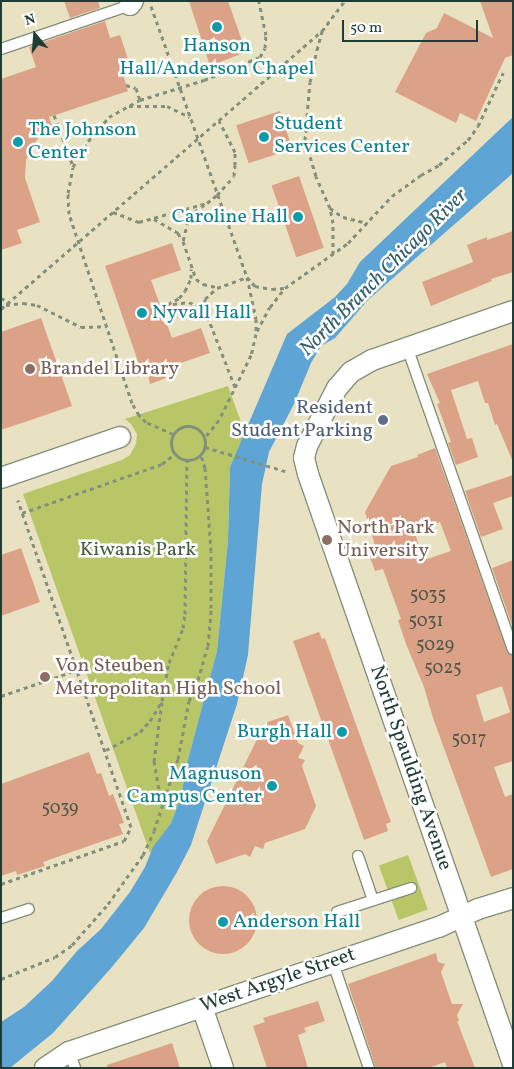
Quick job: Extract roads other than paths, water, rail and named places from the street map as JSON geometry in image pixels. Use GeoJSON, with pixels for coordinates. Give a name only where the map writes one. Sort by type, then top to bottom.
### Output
{"type":"FeatureCollection","features":[{"type":"Feature","properties":{"kind":"street","name":"North Spaulding Avenue"},"geometry":{"type":"LineString","coordinates":[[513,311],[372,360],[350,372],[337,388],[307,446],[304,458],[307,473],[513,1064]]}},
{"type":"Feature","properties":{"kind":"street"},"geometry":{"type":"LineString","coordinates":[[1,478],[120,437]]}},
{"type":"Feature","properties":{"kind":"street","name":"West Argyle Street"},"geometry":{"type":"LineString","coordinates":[[45,1068],[72,1060],[202,1007],[439,927],[513,898]]}},
{"type":"Feature","properties":{"kind":"street"},"geometry":{"type":"LineString","coordinates":[[202,1007],[222,1068]]}},
{"type":"Feature","properties":{"kind":"lane"},"geometry":{"type":"LineString","coordinates":[[1,49],[138,3]]}},
{"type":"Feature","properties":{"kind":"lane"},"geometry":{"type":"LineString","coordinates":[[407,348],[513,649]]}},
{"type":"Feature","properties":{"kind":"lane"},"geometry":{"type":"LineString","coordinates":[[358,856],[373,900]]}},
{"type":"Feature","properties":{"kind":"lane"},"geometry":{"type":"LineString","coordinates":[[338,912],[411,888]]}},
{"type":"Feature","properties":{"kind":"lane"},"geometry":{"type":"LineString","coordinates":[[1,918],[29,909]]}},
{"type":"Feature","properties":{"kind":"lane"},"geometry":{"type":"LineString","coordinates":[[333,963],[369,1068]]}},
{"type":"Feature","properties":{"kind":"water","name":"North Branch Chicago River"},"geometry":{"type":"Polygon","coordinates":[[[513,117],[513,173],[368,300],[335,338],[321,346],[269,452],[262,484],[248,655],[237,704],[191,845],[177,872],[144,928],[53,1033],[10,1068],[1,1068],[1,1022],[24,1007],[52,981],[77,951],[101,929],[130,892],[145,867],[153,847],[171,823],[181,797],[187,763],[217,651],[228,540],[230,467],[287,334],[335,297],[347,284],[360,262],[513,117]]]}},
{"type":"Feature","properties":{"kind":"place","name":"Hanson Hall/Anderson Chapel"},"geometry":{"type":"Point","coordinates":[217,27]}},
{"type":"Feature","properties":{"kind":"place","name":"Student Services Center"},"geometry":{"type":"Point","coordinates":[264,137]}},
{"type":"Feature","properties":{"kind":"place","name":"The Johnson Center"},"geometry":{"type":"Point","coordinates":[18,142]}},
{"type":"Feature","properties":{"kind":"place","name":"Caroline Hall"},"geometry":{"type":"Point","coordinates":[298,217]}},
{"type":"Feature","properties":{"kind":"place","name":"Nyvall Hall"},"geometry":{"type":"Point","coordinates":[142,313]}},
{"type":"Feature","properties":{"kind":"place","name":"Brandel Library"},"geometry":{"type":"Point","coordinates":[30,369]}},
{"type":"Feature","properties":{"kind":"place","name":"Resident Student Parking"},"geometry":{"type":"Point","coordinates":[383,420]}},
{"type":"Feature","properties":{"kind":"place","name":"North Park University"},"geometry":{"type":"Point","coordinates":[327,540]}},
{"type":"Feature","properties":{"kind":"place","name":"Von Steuben Metropolitan High School"},"geometry":{"type":"Point","coordinates":[45,677]}},
{"type":"Feature","properties":{"kind":"place","name":"Burgh Hall"},"geometry":{"type":"Point","coordinates":[342,732]}},
{"type":"Feature","properties":{"kind":"place","name":"Magnuson Campus Center"},"geometry":{"type":"Point","coordinates":[272,786]}},
{"type":"Feature","properties":{"kind":"place","name":"Anderson Hall"},"geometry":{"type":"Point","coordinates":[223,922]}},
{"type":"Feature","properties":{"kind":"park label","name":"Kiwanis Park"},"geometry":{"type":"Point","coordinates":[138,550]}}]}
